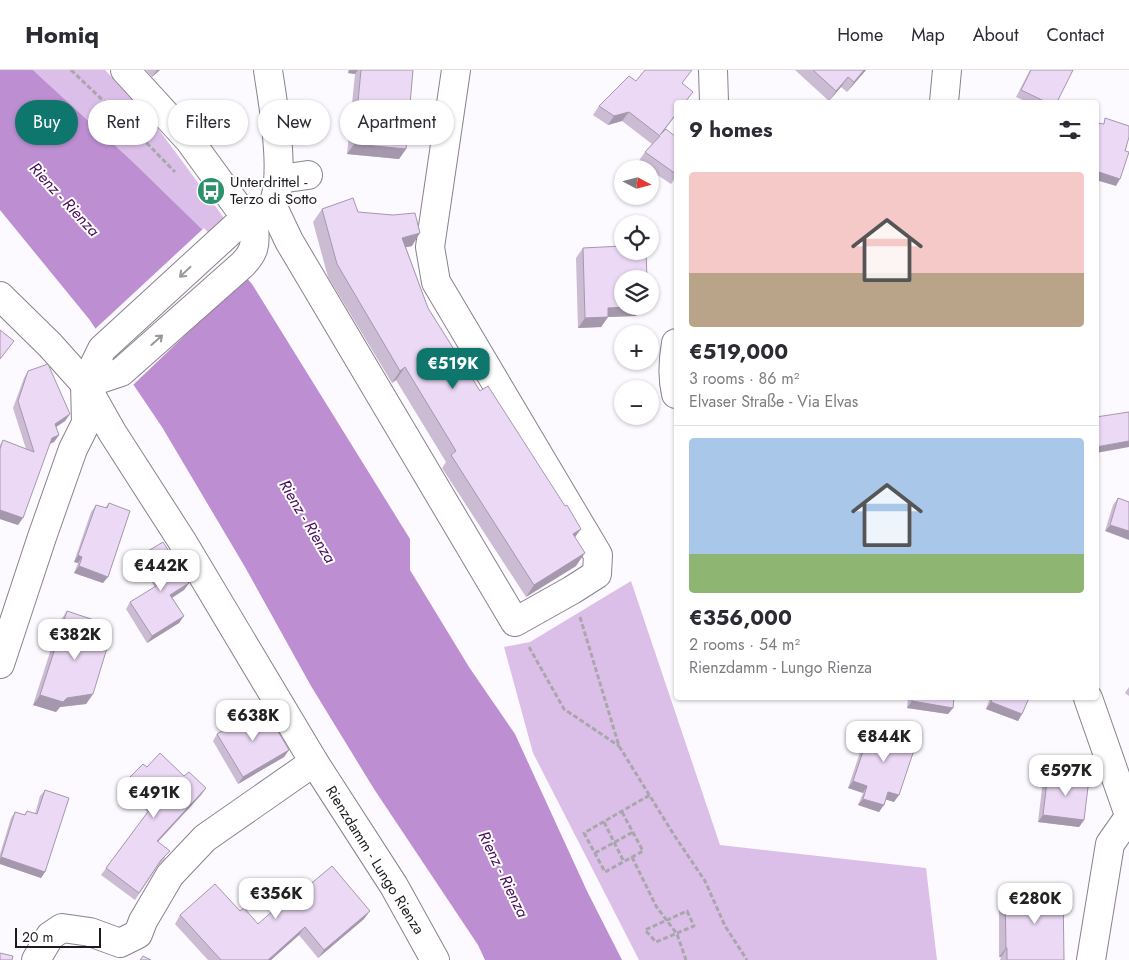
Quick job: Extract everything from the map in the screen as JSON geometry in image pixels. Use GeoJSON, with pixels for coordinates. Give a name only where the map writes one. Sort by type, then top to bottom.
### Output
{"type":"FeatureCollection","features":[{"type":"Feature","properties":{"kind":"street"},"geometry":{"type":"LineString","coordinates":[[85,384],[121,372],[242,265],[250,257],[256,242],[254,229],[189,140],[125,70]]}},
{"type":"Feature","properties":{"kind":"street"},"geometry":{"type":"LineString","coordinates":[[0,664],[70,457],[86,423],[85,384],[102,349],[246,217],[264,215],[273,207],[280,179],[268,70]]}},
{"type":"Feature","properties":{"kind":"street"},"geometry":{"type":"LineString","coordinates":[[273,207],[289,241],[515,622],[597,574],[598,555],[436,282],[430,247],[456,70]]}},
{"type":"Feature","properties":{"kind":"street"},"geometry":{"type":"LineString","coordinates":[[713,70],[714,100]]}},
{"type":"Feature","properties":{"kind":"street"},"geometry":{"type":"LineString","coordinates":[[944,100],[947,70]]}},
{"type":"Feature","properties":{"kind":"street"},"geometry":{"type":"LineString","coordinates":[[280,179],[308,175]]}},
{"type":"Feature","properties":{"kind":"street","name":"Rienzdamm - Lungo Rienza"},"geometry":{"type":"LineString","coordinates":[[0,296],[50,345],[85,384],[112,432],[187,550],[314,762],[394,886],[434,960]]}},
{"type":"Feature","properties":{"kind":"street"},"geometry":{"type":"LineString","coordinates":[[674,356],[674,385]]}},
{"type":"Feature","properties":{"kind":"street"},"geometry":{"type":"LineString","coordinates":[[1089,700],[1129,816],[1110,844],[1091,960]]}},
{"type":"Feature","properties":{"kind":"street"},"geometry":{"type":"LineString","coordinates":[[36,960],[50,936],[62,928],[90,932],[120,943],[138,934],[143,921],[170,875],[205,838],[314,762]]}},
{"type":"Feature","properties":{"kind":"path"},"geometry":{"type":"LineString","coordinates":[[71,70],[176,173]]}},
{"type":"Feature","properties":{"kind":"path"},"geometry":{"type":"LineString","coordinates":[[572,590],[619,746],[705,881],[725,926],[747,960]]}},
{"type":"Feature","properties":{"kind":"path"},"geometry":{"type":"LineString","coordinates":[[515,622],[564,709],[619,746]]}},
{"type":"Feature","properties":{"kind":"path"},"geometry":{"type":"LineString","coordinates":[[622,812],[643,851],[605,872],[584,833],[650,796]]}},
{"type":"Feature","properties":{"kind":"path"},"geometry":{"type":"LineString","coordinates":[[604,822],[624,862]]}},
{"type":"Feature","properties":{"kind":"path"},"geometry":{"type":"LineString","coordinates":[[594,853],[633,832]]}},
{"type":"Feature","properties":{"kind":"path"},"geometry":{"type":"LineString","coordinates":[[632,857],[656,906],[677,934],[686,960]]}},
{"type":"Feature","properties":{"kind":"path"},"geometry":{"type":"LineString","coordinates":[[687,911],[694,926],[656,942],[645,930],[666,920],[687,911]]}},
{"type":"Feature","properties":{"kind":"shaded area"},"geometry":{"type":"Polygon","coordinates":[[[33,70],[105,70],[134,100],[88,100],[88,121],[78,111],[78,100],[66,100],[33,70]]]}},
{"type":"Feature","properties":{"kind":"shaded area"},"geometry":{"type":"Polygon","coordinates":[[[158,129],[168,142],[168,145],[170,145],[227,222],[211,238],[115,145],[158,145],[158,129]]]}},
{"type":"Feature","properties":{"kind":"shaded area"},"geometry":{"type":"Polygon","coordinates":[[[631,581],[720,845],[926,868],[937,960],[639,960],[533,753],[504,647],[530,642],[631,581]]]}},
{"type":"Feature","properties":{"kind":"water","name":"Rienz - Rienza"},"geometry":{"type":"Polygon","coordinates":[[[0,70],[33,70],[66,100],[15,100],[15,145],[78,145],[78,111],[88,121],[88,145],[115,145],[211,238],[252,284],[410,539],[410,570],[469,667],[515,734],[587,891],[622,960],[485,960],[478,945],[374,789],[311,686],[245,567],[162,427],[89,319],[0,210],[0,70]]]}},
{"type":"Feature","properties":{"kind":"pier"},"geometry":{"type":"Polygon","coordinates":[[[204,228],[248,275],[132,386],[94,330],[204,228]]]}},
{"type":"Feature","properties":{"kind":"building"},"geometry":{"type":"Polygon","coordinates":[[[361,70],[413,70],[410,100],[358,100],[361,70]]]}},
{"type":"Feature","properties":{"kind":"building"},"geometry":{"type":"Polygon","coordinates":[[[645,70],[692,70],[682,83],[693,92],[687,100],[674,100],[674,117],[660,135],[666,129],[674,135],[674,173],[659,160],[645,152],[660,136],[629,112],[614,116],[599,106],[629,76],[636,81],[645,70]]]}},
{"type":"Feature","properties":{"kind":"building"},"geometry":{"type":"Polygon","coordinates":[[[813,70],[864,70],[854,82],[848,77],[836,91],[813,70]]]}},
{"type":"Feature","properties":{"kind":"building"},"geometry":{"type":"Polygon","coordinates":[[[1031,70],[1073,70],[1058,100],[1042,100],[1021,90],[1031,70]]]}},
{"type":"Feature","properties":{"kind":"building"},"geometry":{"type":"Polygon","coordinates":[[[1105,118],[1129,126],[1129,137],[1125,151],[1129,152],[1120,179],[1099,172],[1099,123],[1104,124],[1105,118]]]}},
{"type":"Feature","properties":{"kind":"building"},"geometry":{"type":"Polygon","coordinates":[[[364,145],[406,145],[406,149],[364,145]]]}},
{"type":"Feature","properties":{"kind":"building"},"geometry":{"type":"Polygon","coordinates":[[[353,198],[358,212],[393,215],[415,213],[420,233],[402,238],[428,308],[480,391],[488,386],[581,529],[573,534],[585,553],[534,585],[451,455],[456,451],[405,367],[400,371],[337,264],[322,209],[353,198]]]}},
{"type":"Feature","properties":{"kind":"building"},"geometry":{"type":"Polygon","coordinates":[[[614,246],[614,260],[646,260],[647,270],[614,270],[614,308],[608,308],[608,317],[585,318],[583,248],[614,246]]]}},
{"type":"Feature","properties":{"kind":"building"},"geometry":{"type":"Polygon","coordinates":[[[0,330],[14,341],[0,359],[0,330]]]}},
{"type":"Feature","properties":{"kind":"building"},"geometry":{"type":"Polygon","coordinates":[[[48,364],[70,414],[55,424],[59,435],[52,438],[23,518],[0,510],[0,449],[3,440],[34,452],[18,401],[28,371],[48,364]]]}},
{"type":"Feature","properties":{"kind":"building"},"geometry":{"type":"Polygon","coordinates":[[[1129,412],[1129,441],[1099,446],[1099,417],[1129,412]]]}},
{"type":"Feature","properties":{"kind":"building"},"geometry":{"type":"Polygon","coordinates":[[[1118,498],[1129,502],[1129,531],[1110,525],[1118,498]]]}},
{"type":"Feature","properties":{"kind":"building"},"geometry":{"type":"Polygon","coordinates":[[[109,503],[130,511],[108,577],[79,566],[82,557],[78,555],[96,505],[107,508],[109,503]]]}},
{"type":"Feature","properties":{"kind":"building"},"geometry":{"type":"Polygon","coordinates":[[[163,542],[189,583],[170,595],[184,616],[152,636],[130,602],[161,583],[143,554],[163,542]]]}},
{"type":"Feature","properties":{"kind":"building"},"geometry":{"type":"Polygon","coordinates":[[[67,611],[94,620],[91,630],[107,648],[93,694],[67,698],[63,702],[40,695],[67,611]]]}},
{"type":"Feature","properties":{"kind":"building"},"geometry":{"type":"Polygon","coordinates":[[[912,700],[954,700],[953,708],[912,700]]]}},
{"type":"Feature","properties":{"kind":"building"},"geometry":{"type":"Polygon","coordinates":[[[992,700],[1028,700],[1022,714],[991,702],[992,700]]]}},
{"type":"Feature","properties":{"kind":"building"},"geometry":{"type":"Polygon","coordinates":[[[263,706],[289,750],[243,777],[217,734],[263,706]]]}},
{"type":"Feature","properties":{"kind":"building"},"geometry":{"type":"Polygon","coordinates":[[[873,722],[908,734],[904,746],[914,750],[899,795],[888,792],[884,805],[863,799],[867,786],[853,781],[873,722]]]}},
{"type":"Feature","properties":{"kind":"building"},"geometry":{"type":"Polygon","coordinates":[[[160,753],[184,776],[189,772],[206,788],[157,841],[170,851],[161,860],[139,893],[106,868],[153,805],[127,780],[143,764],[147,767],[160,753]]]}},
{"type":"Feature","properties":{"kind":"building"},"geometry":{"type":"Polygon","coordinates":[[[1048,773],[1089,779],[1084,820],[1043,815],[1048,773]]]}},
{"type":"Feature","properties":{"kind":"building"},"geometry":{"type":"Polygon","coordinates":[[[45,790],[69,798],[45,872],[1,857],[15,812],[25,815],[27,811],[37,814],[45,790]]]}},
{"type":"Feature","properties":{"kind":"building"},"geometry":{"type":"Polygon","coordinates":[[[332,866],[370,911],[324,950],[305,927],[268,960],[221,960],[180,915],[215,884],[240,911],[244,908],[258,924],[292,894],[295,897],[332,866]]]}},
{"type":"Feature","properties":{"kind":"building"},"geometry":{"type":"Polygon","coordinates":[[[1005,890],[1063,890],[1064,960],[1007,960],[1005,890]]]}},
{"type":"Feature","properties":{"kind":"building"},"geometry":{"type":"Polygon","coordinates":[[[0,953],[13,956],[12,960],[0,960],[0,953]]]}},
{"type":"Feature","properties":{"kind":"building"},"geometry":{"type":"Polygon","coordinates":[[[143,956],[151,960],[140,960],[143,956]]]}},
{"type":"Feature","properties":{"kind":"place","name":"Unterdrittel - Terzo di Sotto"},"geometry":{"type":"Point","coordinates":[211,191]}}]}
